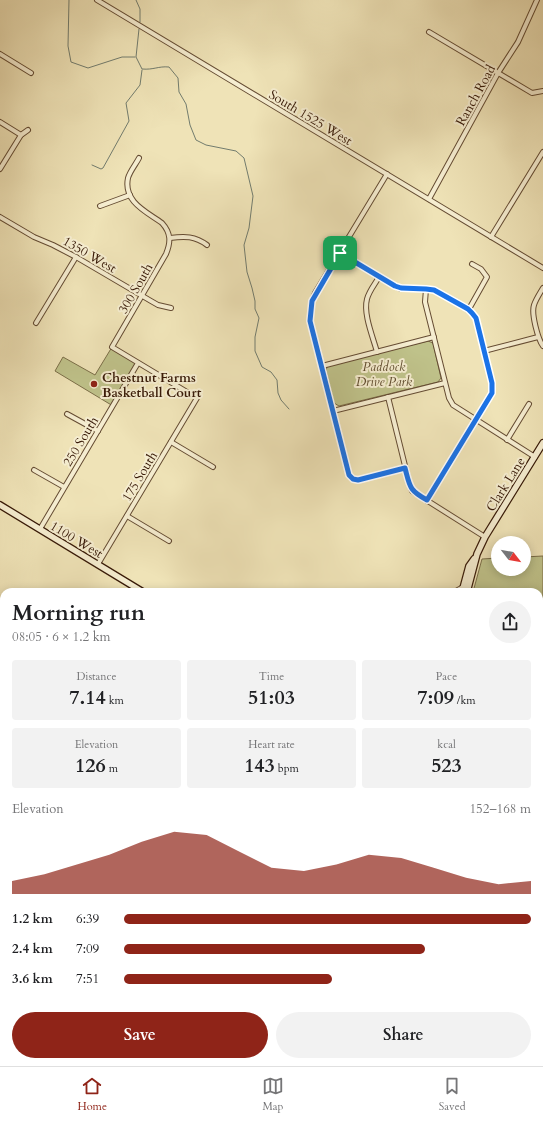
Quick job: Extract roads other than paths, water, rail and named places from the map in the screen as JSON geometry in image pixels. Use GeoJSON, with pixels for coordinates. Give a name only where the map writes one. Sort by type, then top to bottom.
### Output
{"type":"FeatureCollection","features":[{"type":"Feature","properties":{"kind":"street","name":"South 1525 West"},"geometry":{"type":"LineString","coordinates":[[97,0],[543,268]]}},
{"type":"Feature","properties":{"kind":"street","name":"Ranch Road"},"geometry":{"type":"LineString","coordinates":[[429,199],[498,73],[518,42],[537,0]]}},
{"type":"Feature","properties":{"kind":"street"},"geometry":{"type":"LineString","coordinates":[[429,32],[532,93],[543,92]]}},
{"type":"Feature","properties":{"kind":"street"},"geometry":{"type":"LineString","coordinates":[[0,54],[31,73]]}},
{"type":"Feature","properties":{"kind":"street"},"geometry":{"type":"LineString","coordinates":[[0,122],[21,135]]}},
{"type":"Feature","properties":{"kind":"street"},"geometry":{"type":"LineString","coordinates":[[0,169],[21,135],[28,130]]}},
{"type":"Feature","properties":{"kind":"street"},"geometry":{"type":"LineString","coordinates":[[491,237],[543,152]]}},
{"type":"Feature","properties":{"kind":"street"},"geometry":{"type":"LineString","coordinates":[[139,158],[128,178],[128,190],[140,209],[162,223],[170,238],[181,236],[194,238],[207,245]]}},
{"type":"Feature","properties":{"kind":"street"},"geometry":{"type":"LineString","coordinates":[[387,174],[312,301],[310,321],[349,475],[353,479],[358,480],[405,468]]}},
{"type":"Feature","properties":{"kind":"street"},"geometry":{"type":"LineString","coordinates":[[100,206],[130,195]]}},
{"type":"Feature","properties":{"kind":"street","name":"1350 West"},"geometry":{"type":"LineString","coordinates":[[0,217],[34,237],[76,257],[158,305],[171,308]]}},
{"type":"Feature","properties":{"kind":"street","name":"300 South"},"geometry":{"type":"LineString","coordinates":[[138,363],[112,347],[166,254],[169,248],[170,238]]}},
{"type":"Feature","properties":{"kind":"street"},"geometry":{"type":"LineString","coordinates":[[340,253],[379,277],[401,288],[426,289],[443,294],[468,309],[476,318],[492,383],[492,393],[427,500]]}},
{"type":"Feature","properties":{"kind":"street"},"geometry":{"type":"LineString","coordinates":[[36,323],[76,257]]}},
{"type":"Feature","properties":{"kind":"street"},"geometry":{"type":"LineString","coordinates":[[468,309],[487,278],[481,270],[472,264]]}},
{"type":"Feature","properties":{"kind":"street"},"geometry":{"type":"LineString","coordinates":[[377,352],[366,308],[370,291],[379,277]]}},
{"type":"Feature","properties":{"kind":"street"},"geometry":{"type":"LineString","coordinates":[[543,288],[541,294],[536,300],[533,310],[538,337],[543,346]]}},
{"type":"Feature","properties":{"kind":"street"},"geometry":{"type":"LineString","coordinates":[[426,289],[425,302],[449,398],[453,405],[535,457]]}},
{"type":"Feature","properties":{"kind":"street"},"geometry":{"type":"LineString","coordinates":[[322,366],[434,337]]}},
{"type":"Feature","properties":{"kind":"street"},"geometry":{"type":"LineString","coordinates":[[484,351],[538,337]]}},
{"type":"Feature","properties":{"kind":"street","name":"175 South"},"geometry":{"type":"LineString","coordinates":[[98,564],[197,398],[138,363]]}},
{"type":"Feature","properties":{"kind":"street","name":"250 South"},"geometry":{"type":"LineString","coordinates":[[40,529],[138,363]]}},
{"type":"Feature","properties":{"kind":"street"},"geometry":{"type":"LineString","coordinates":[[333,410],[445,382]]}},
{"type":"Feature","properties":{"kind":"street"},"geometry":{"type":"LineString","coordinates":[[388,397],[405,468],[412,490],[485,537]]}},
{"type":"Feature","properties":{"kind":"street"},"geometry":{"type":"LineString","coordinates":[[507,440],[529,404]]}},
{"type":"Feature","properties":{"kind":"street"},"geometry":{"type":"LineString","coordinates":[[66,414],[98,432]]}},
{"type":"Feature","properties":{"kind":"street"},"geometry":{"type":"LineString","coordinates":[[171,442],[213,467]]}},
{"type":"Feature","properties":{"kind":"street","name":"Clark Lane"},"geometry":{"type":"LineString","coordinates":[[465,588],[485,537],[543,443]]}},
{"type":"Feature","properties":{"kind":"street"},"geometry":{"type":"LineString","coordinates":[[34,470],[64,488]]}},
{"type":"Feature","properties":{"kind":"street","name":"1100 West"},"geometry":{"type":"LineString","coordinates":[[0,505],[137,588]]}},
{"type":"Feature","properties":{"kind":"street"},"geometry":{"type":"LineString","coordinates":[[127,516],[169,541]]}},
{"type":"Feature","properties":{"kind":"waterway"},"geometry":{"type":"LineString","coordinates":[[69,0],[68,46],[71,62],[88,68],[122,57],[135,57]]}},
{"type":"Feature","properties":{"kind":"waterway"},"geometry":{"type":"LineString","coordinates":[[136,0],[140,9],[140,22]]}},
{"type":"Feature","properties":{"kind":"waterway"},"geometry":{"type":"LineString","coordinates":[[139,29],[136,57],[142,69],[169,67],[178,78],[179,92],[186,104],[190,125],[196,140],[206,145],[236,151],[244,158],[253,196],[249,228],[244,245],[247,272],[255,301],[255,309],[259,318],[255,337],[255,351],[262,367],[271,372],[277,380],[278,393],[281,400],[289,409]]}},
{"type":"Feature","properties":{"kind":"waterway"},"geometry":{"type":"LineString","coordinates":[[92,165],[101,169],[103,168],[129,121],[126,103],[140,85],[142,70]]}},
{"type":"Feature","properties":{"kind":"place","name":"Chestnut Farms Basketball Court"},"geometry":{"type":"Point","coordinates":[94,384]}},
{"type":"Feature","properties":{"kind":"park label","name":"Paddock Drive Park"},"geometry":{"type":"Point","coordinates":[384,374]}}]}
